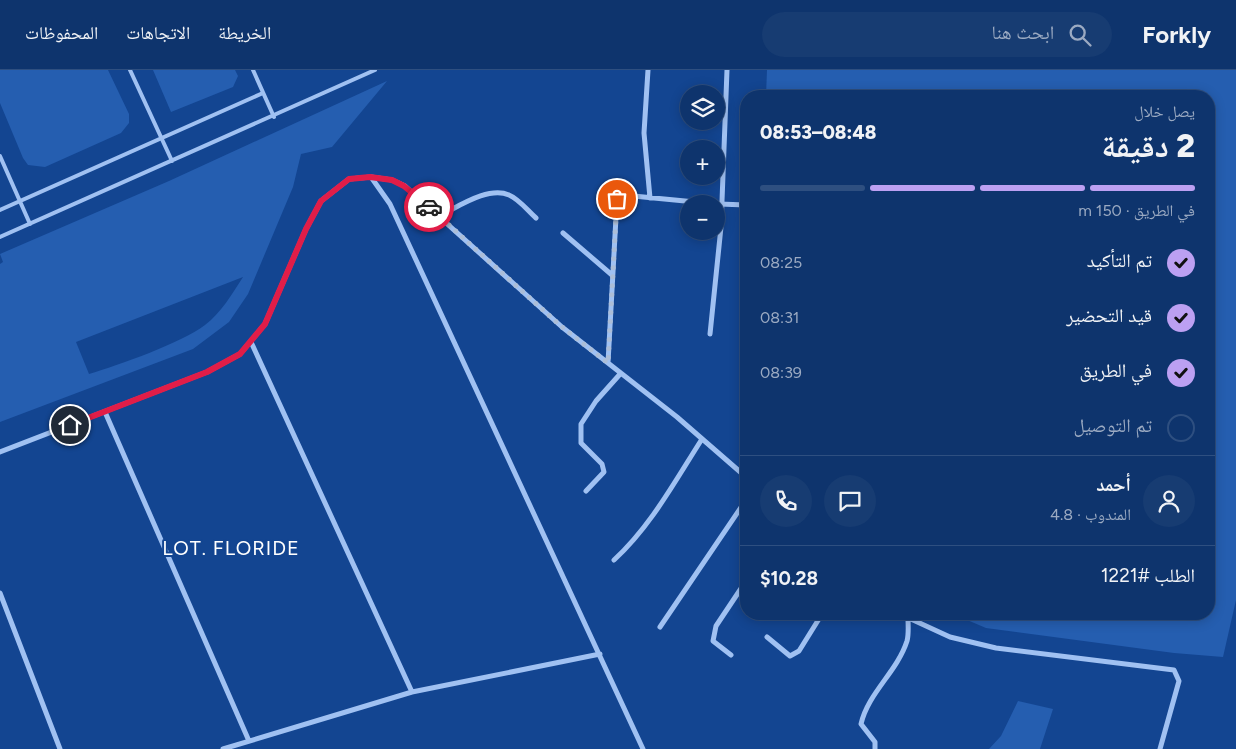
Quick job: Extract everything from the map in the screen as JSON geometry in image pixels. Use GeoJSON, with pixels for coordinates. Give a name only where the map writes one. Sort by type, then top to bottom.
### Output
{"type":"FeatureCollection","features":[{"type":"Feature","properties":{"kind":"street"},"geometry":{"type":"LineString","coordinates":[[648,70],[644,133],[650,198]]}},
{"type":"Feature","properties":{"kind":"street"},"geometry":{"type":"LineString","coordinates":[[719,195],[727,70]]}},
{"type":"Feature","properties":{"kind":"street"},"geometry":{"type":"LineString","coordinates":[[370,177],[390,204],[643,749]]}},
{"type":"Feature","properties":{"kind":"street"},"geometry":{"type":"LineString","coordinates":[[0,452],[207,372],[240,354],[265,324],[306,229],[321,201],[349,179],[370,177],[392,180],[404,186],[562,327],[621,373],[740,472]]}},
{"type":"Feature","properties":{"kind":"street"},"geometry":{"type":"LineString","coordinates":[[439,216],[478,198],[497,192],[510,195],[536,218]]}},
{"type":"Feature","properties":{"kind":"street"},"geometry":{"type":"LineString","coordinates":[[608,363],[617,199],[623,195],[680,201]]}},
{"type":"Feature","properties":{"kind":"street"},"geometry":{"type":"LineString","coordinates":[[725,204],[740,204]]}},
{"type":"Feature","properties":{"kind":"street"},"geometry":{"type":"LineString","coordinates":[[563,233],[612,275]]}},
{"type":"Feature","properties":{"kind":"street"},"geometry":{"type":"LineString","coordinates":[[710,334],[716,240]]}},
{"type":"Feature","properties":{"kind":"street"},"geometry":{"type":"LineString","coordinates":[[251,342],[412,692]]}},
{"type":"Feature","properties":{"kind":"street"},"geometry":{"type":"LineString","coordinates":[[586,491],[604,472],[602,464],[581,443],[582,424],[596,401],[621,373]]}},
{"type":"Feature","properties":{"kind":"street"},"geometry":{"type":"LineString","coordinates":[[105,412],[249,741]]}},
{"type":"Feature","properties":{"kind":"street"},"geometry":{"type":"LineString","coordinates":[[614,560],[629,546],[656,511],[702,439]]}},
{"type":"Feature","properties":{"kind":"street"},"geometry":{"type":"LineString","coordinates":[[660,627],[740,509]]}},
{"type":"Feature","properties":{"kind":"street"},"geometry":{"type":"LineString","coordinates":[[731,655],[713,641],[716,626],[740,590]]}},
{"type":"Feature","properties":{"kind":"street"},"geometry":{"type":"LineString","coordinates":[[0,593],[60,749]]}},
{"type":"Feature","properties":{"kind":"street"},"geometry":{"type":"LineString","coordinates":[[767,638],[790,656],[799,651],[818,620]]}},
{"type":"Feature","properties":{"kind":"street"},"geometry":{"type":"LineString","coordinates":[[875,749],[875,742],[860,724],[863,712],[900,658],[907,640],[908,620]]}},
{"type":"Feature","properties":{"kind":"street"},"geometry":{"type":"LineString","coordinates":[[912,620],[950,637],[996,648],[1171,668],[1177,672],[1179,681],[1160,749]]}},
{"type":"Feature","properties":{"kind":"street"},"geometry":{"type":"LineString","coordinates":[[223,749],[412,692],[600,654]]}},
{"type":"Feature","properties":{"kind":"lane"},"geometry":{"type":"LineString","coordinates":[[130,70],[172,161]]}},
{"type":"Feature","properties":{"kind":"lane"},"geometry":{"type":"LineString","coordinates":[[253,70],[274,117]]}},
{"type":"Feature","properties":{"kind":"lane"},"geometry":{"type":"LineString","coordinates":[[0,237],[274,117],[375,70]]}},
{"type":"Feature","properties":{"kind":"lane"},"geometry":{"type":"LineString","coordinates":[[0,210],[264,94]]}},
{"type":"Feature","properties":{"kind":"lane"},"geometry":{"type":"LineString","coordinates":[[0,156],[30,224]]}},
{"type":"Feature","properties":{"kind":"shaded area"},"geometry":{"type":"Polygon","coordinates":[[[0,70],[108,70],[129,114],[129,123],[121,133],[45,167],[28,165],[23,158],[0,103],[0,70]]]}},
{"type":"Feature","properties":{"kind":"shaded area"},"geometry":{"type":"Polygon","coordinates":[[[153,70],[235,70],[238,76],[233,87],[171,112],[153,70]]]}},
{"type":"Feature","properties":{"kind":"shaded area"},"geometry":{"type":"Polygon","coordinates":[[[767,70],[1236,70],[1236,600],[1223,657],[1174,653],[986,628],[967,620],[1215,620],[1215,90],[766,90],[767,70]]]}},
{"type":"Feature","properties":{"kind":"shaded area"},"geometry":{"type":"Polygon","coordinates":[[[387,81],[332,147],[301,154],[293,187],[248,294],[229,322],[193,349],[0,422],[0,264],[3,262],[0,254],[169,181],[387,81]],[[243,277],[76,342],[89,374],[149,353],[194,332],[216,315],[243,277]]]}},
{"type":"Feature","properties":{"kind":"shaded area"},"geometry":{"type":"Polygon","coordinates":[[[1018,701],[1053,709],[1040,749],[989,749],[1001,736],[1018,701]]]}},
{"type":"Feature","properties":{"kind":"way so far"},"geometry":{"type":"LineString","coordinates":[[429,207],[562,327],[608,363],[617,199]]}},
{"type":"Feature","properties":{"kind":"district","name":"LOT. FLORIDE"},"geometry":{"type":"Point","coordinates":[231,548]}},
{"type":"Feature","properties":{"kind":"route"},"geometry":{"type":"LineString","coordinates":[[70,425],[207,372],[240,354],[265,324],[306,229],[321,201],[349,179],[370,177],[392,180],[404,186],[429,207]]}}]}
